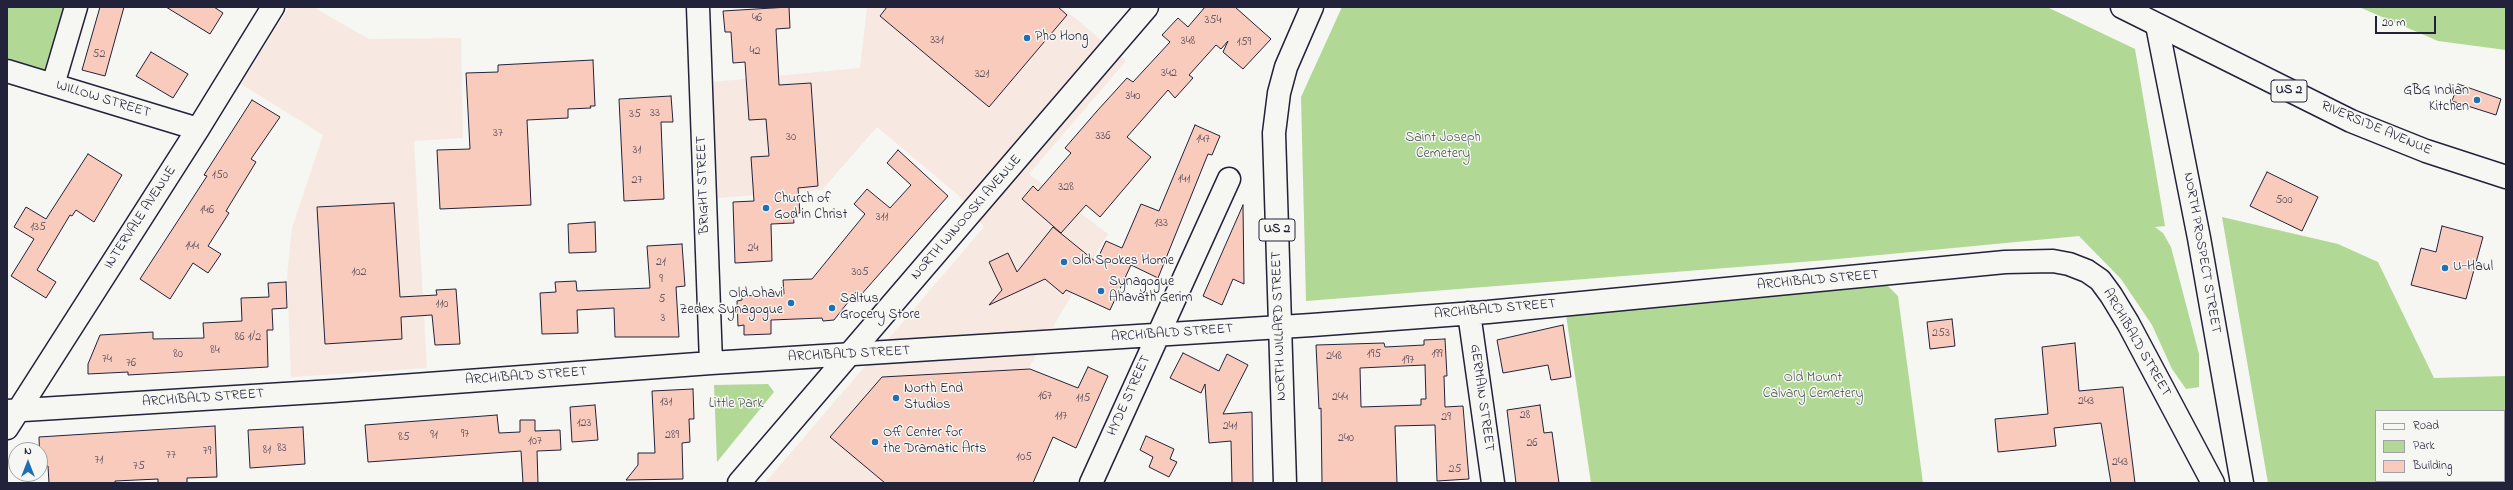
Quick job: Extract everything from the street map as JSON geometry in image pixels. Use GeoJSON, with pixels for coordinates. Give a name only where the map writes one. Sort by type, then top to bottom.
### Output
{"type":"FeatureCollection","features":[{"type":"Feature","properties":{"kind":"street"},"geometry":{"type":"LineString","coordinates":[[53,85],[76,7]]}},
{"type":"Feature","properties":{"kind":"street","name":"INTERVALE AVENUE"},"geometry":{"type":"LineString","coordinates":[[11,416],[198,129],[273,7]]}},
{"type":"Feature","properties":{"kind":"street","name":"BRIGHT STREET"},"geometry":{"type":"LineString","coordinates":[[698,7],[711,363]]}},
{"type":"Feature","properties":{"kind":"street","name":"NORTH WINOOSKI AVENUE"},"geometry":{"type":"LineString","coordinates":[[739,483],[1147,7]]}},
{"type":"Feature","properties":{"kind":"street","name":"NORTH WILLARD STREET"},"geometry":{"type":"LineString","coordinates":[[1285,483],[1274,133],[1276,113],[1286,67],[1312,7]]}},
{"type":"Feature","properties":{"kind":"street","name":"RIVERSIDE AVENUE"},"geometry":{"type":"LineString","coordinates":[[2122,7],[2155,16],[2351,121],[2426,151],[2506,177]]}},
{"type":"Feature","properties":{"kind":"street","name":"NORTH PROSPECT STREET"},"geometry":{"type":"LineString","coordinates":[[2155,16],[2199,238],[2242,483]]}},
{"type":"Feature","properties":{"kind":"street","name":"WILLOW STREET"},"geometry":{"type":"LineString","coordinates":[[7,71],[198,129]]}},
{"type":"Feature","properties":{"kind":"street","name":"HYDE STREET"},"geometry":{"type":"LineString","coordinates":[[1091,483],[1229,179]]}},
{"type":"Feature","properties":{"kind":"street","name":"ARCHIBALD STREET"},"geometry":{"type":"LineString","coordinates":[[11,416],[711,363],[1280,327],[1469,313],[2005,262],[2035,261],[2069,264],[2087,271],[2100,280],[2128,323],[2213,483]]}},
{"type":"Feature","properties":{"kind":"street","name":"GERMAIN STREET"},"geometry":{"type":"LineString","coordinates":[[1469,313],[1494,483]]}},
{"type":"Feature","properties":{"kind":"shaded area"},"geometry":{"type":"Polygon","coordinates":[[[289,7],[313,7],[369,39],[461,38],[463,138],[414,141],[427,368],[291,377],[287,277],[292,228],[323,135],[241,84],[289,7]]]}},
{"type":"Feature","properties":{"kind":"shaded area"},"geometry":{"type":"Polygon","coordinates":[[[867,7],[1062,7],[1126,61],[1029,174],[1108,234],[1028,369],[1005,456],[974,483],[765,483],[984,227],[958,195],[877,127],[822,190],[718,198],[712,82],[860,68],[867,7]]]}},
{"type":"Feature","properties":{"kind":"green space"},"geometry":{"type":"Polygon","coordinates":[[[7,7],[64,7],[44,71],[7,60],[7,7]]]}},
{"type":"Feature","properties":{"kind":"green space","name":"Saint Joseph Cemetery"},"geometry":{"type":"Polygon","coordinates":[[[1342,7],[2047,7],[2135,49],[2165,226],[2155,227],[2163,233],[2171,247],[2199,354],[2199,387],[2186,389],[2172,369],[2152,325],[2121,279],[2079,236],[1827,260],[1306,301],[1301,97],[1342,7]]]}},
{"type":"Feature","properties":{"kind":"green space"},"geometry":{"type":"Polygon","coordinates":[[[2359,7],[2506,7],[2506,50],[2438,41],[2359,7]]]}},
{"type":"Feature","properties":{"kind":"green space"},"geometry":{"type":"Polygon","coordinates":[[[2222,217],[2338,244],[2378,262],[2434,378],[2506,376],[2506,483],[2268,483],[2222,217]]]}},
{"type":"Feature","properties":{"kind":"green space","name":"Old Mount Calvary Cemetery"},"geometry":{"type":"Polygon","coordinates":[[[1886,284],[1898,296],[1923,483],[1591,483],[1566,315],[1886,284]]]}},
{"type":"Feature","properties":{"kind":"green space","name":"Little Park"},"geometry":{"type":"Polygon","coordinates":[[[768,384],[774,392],[717,462],[714,385],[768,384]]]}},
{"type":"Feature","properties":{"kind":"building"},"geometry":{"type":"Polygon","coordinates":[[[100,7],[124,7],[105,76],[82,70],[100,7]]]}},
{"type":"Feature","properties":{"kind":"building"},"geometry":{"type":"Polygon","coordinates":[[[166,7],[214,7],[223,13],[210,34],[166,7]]]}},
{"type":"Feature","properties":{"kind":"building"},"geometry":{"type":"Polygon","coordinates":[[[789,7],[790,28],[776,29],[779,85],[811,83],[818,186],[798,188],[800,213],[793,213],[794,223],[771,224],[772,261],[735,263],[733,202],[754,201],[751,157],[769,156],[766,119],[749,120],[745,62],[733,63],[731,32],[725,32],[723,11],[789,7]]]}},
{"type":"Feature","properties":{"kind":"building"},"geometry":{"type":"Polygon","coordinates":[[[887,7],[1058,7],[1067,15],[989,107],[880,16],[887,7]]]}},
{"type":"Feature","properties":{"kind":"building"},"geometry":{"type":"Polygon","coordinates":[[[1205,7],[1235,7],[1271,39],[1243,69],[1223,52],[1228,41],[1221,49],[1216,45],[1189,75],[1193,78],[1175,98],[1168,90],[1127,137],[1151,157],[1100,217],[1086,205],[1061,233],[1022,199],[1033,186],[1038,191],[1071,153],[1065,148],[1127,78],[1133,82],[1170,42],[1162,35],[1178,18],[1188,27],[1205,7]]]}},
{"type":"Feature","properties":{"kind":"building"},"geometry":{"type":"Polygon","coordinates":[[[151,52],[188,74],[173,98],[136,76],[151,52]]]}},
{"type":"Feature","properties":{"kind":"building"},"geometry":{"type":"Polygon","coordinates":[[[593,60],[595,106],[590,106],[591,108],[568,109],[568,118],[527,120],[531,205],[440,209],[437,150],[470,149],[466,73],[498,72],[498,65],[593,60]]]}},
{"type":"Feature","properties":{"kind":"building","name":"GBG Indian Kitchen"},"geometry":{"type":"Polygon","coordinates":[[[2458,84],[2501,99],[2496,115],[2452,101],[2458,84]]]}},
{"type":"Feature","properties":{"kind":"building"},"geometry":{"type":"Polygon","coordinates":[[[671,96],[673,122],[661,122],[664,199],[624,201],[619,99],[671,96]]]}},
{"type":"Feature","properties":{"kind":"building"},"geometry":{"type":"Polygon","coordinates":[[[252,100],[280,117],[251,159],[256,162],[226,211],[229,213],[208,246],[221,254],[208,273],[193,263],[170,299],[140,279],[207,176],[204,175],[252,100]]]}},
{"type":"Feature","properties":{"kind":"building"},"geometry":{"type":"Polygon","coordinates":[[[1195,125],[1220,136],[1212,155],[1208,154],[1158,278],[1131,265],[1110,310],[1066,290],[1063,294],[1045,279],[989,305],[1002,290],[989,262],[1008,253],[1017,272],[1053,227],[1096,262],[1106,241],[1122,248],[1141,204],[1159,211],[1195,125]]]}},
{"type":"Feature","properties":{"kind":"building"},"geometry":{"type":"Polygon","coordinates":[[[898,150],[948,196],[860,296],[856,292],[834,320],[823,321],[822,318],[771,320],[771,334],[744,335],[744,325],[738,326],[737,301],[742,300],[742,296],[784,294],[783,280],[812,279],[865,214],[854,204],[867,189],[890,208],[911,185],[887,163],[898,150]]]}},
{"type":"Feature","properties":{"kind":"building"},"geometry":{"type":"Polygon","coordinates":[[[88,154],[122,175],[94,222],[76,210],[72,216],[70,215],[37,270],[56,282],[46,298],[11,276],[34,239],[14,227],[26,207],[46,219],[88,154]]]}},
{"type":"Feature","properties":{"kind":"building"},"geometry":{"type":"Polygon","coordinates":[[[2267,172],[2318,197],[2302,231],[2250,206],[2267,172]]]}},
{"type":"Feature","properties":{"kind":"building"},"geometry":{"type":"Polygon","coordinates":[[[394,203],[400,297],[437,295],[436,290],[456,289],[460,344],[435,345],[432,315],[401,317],[402,339],[325,344],[317,207],[394,203]]]}},
{"type":"Feature","properties":{"kind":"building"},"geometry":{"type":"Polygon","coordinates":[[[1243,205],[1244,284],[1233,279],[1222,305],[1203,296],[1243,205]]]}},
{"type":"Feature","properties":{"kind":"building"},"geometry":{"type":"Polygon","coordinates":[[[595,222],[596,252],[569,253],[568,224],[595,222]]]}},
{"type":"Feature","properties":{"kind":"building","name":"U-Haul"},"geometry":{"type":"Polygon","coordinates":[[[2442,226],[2483,237],[2466,299],[2411,285],[2421,248],[2436,252],[2442,226]]]}},
{"type":"Feature","properties":{"kind":"building"},"geometry":{"type":"Polygon","coordinates":[[[682,244],[685,286],[676,287],[679,337],[615,337],[614,308],[577,310],[578,333],[542,334],[540,293],[556,292],[555,282],[576,281],[577,291],[650,288],[647,246],[682,244]]]}},
{"type":"Feature","properties":{"kind":"building"},"geometry":{"type":"Polygon","coordinates":[[[286,282],[287,308],[272,309],[273,330],[267,330],[268,367],[128,375],[128,372],[88,374],[88,364],[100,335],[153,332],[153,339],[204,338],[203,323],[242,321],[241,298],[269,297],[268,283],[286,282]]]}},
{"type":"Feature","properties":{"kind":"building"},"geometry":{"type":"Polygon","coordinates":[[[1952,319],[1955,346],[1930,349],[1927,322],[1952,319]]]}},
{"type":"Feature","properties":{"kind":"building"},"geometry":{"type":"Polygon","coordinates":[[[1563,325],[1571,377],[1551,380],[1548,365],[1503,373],[1497,340],[1563,325]]]}},
{"type":"Feature","properties":{"kind":"building"},"geometry":{"type":"Polygon","coordinates":[[[1445,339],[1447,376],[1444,376],[1445,407],[1463,406],[1469,479],[1437,481],[1435,425],[1395,426],[1397,483],[1322,483],[1321,408],[1319,409],[1316,345],[1384,343],[1385,347],[1424,345],[1424,340],[1445,339]],[[1425,365],[1360,368],[1361,407],[1421,405],[1421,399],[1426,399],[1425,365]]]}},
{"type":"Feature","properties":{"kind":"building"},"geometry":{"type":"Polygon","coordinates":[[[2075,343],[2079,391],[2123,387],[2135,483],[2111,483],[2101,423],[2054,428],[2056,446],[1998,452],[1995,419],[2048,414],[2042,347],[2075,343]]]}},
{"type":"Feature","properties":{"kind":"building"},"geometry":{"type":"Polygon","coordinates":[[[1183,353],[1219,371],[1227,354],[1248,365],[1223,414],[1252,412],[1253,483],[1232,483],[1231,441],[1209,443],[1205,384],[1201,393],[1170,378],[1183,353]]]}},
{"type":"Feature","properties":{"kind":"building"},"geometry":{"type":"Polygon","coordinates":[[[1088,367],[1108,376],[1076,448],[1053,437],[1033,483],[885,483],[830,437],[882,377],[1030,369],[1078,388],[1088,367]]]}},
{"type":"Feature","properties":{"kind":"building"},"geometry":{"type":"Polygon","coordinates":[[[693,389],[694,419],[689,419],[690,442],[682,443],[683,479],[626,480],[638,465],[638,453],[655,453],[652,391],[693,389]]]}},
{"type":"Feature","properties":{"kind":"building"},"geometry":{"type":"Polygon","coordinates":[[[595,405],[598,440],[572,442],[570,407],[595,405]]]}},
{"type":"Feature","properties":{"kind":"building"},"geometry":{"type":"Polygon","coordinates":[[[1540,405],[1544,433],[1552,432],[1559,483],[1516,483],[1507,410],[1540,405]]]}},
{"type":"Feature","properties":{"kind":"building"},"geometry":{"type":"Polygon","coordinates":[[[497,415],[499,433],[520,432],[520,420],[535,420],[535,431],[560,430],[561,450],[537,451],[538,483],[523,483],[521,451],[368,462],[365,425],[497,415]]]}},
{"type":"Feature","properties":{"kind":"building"},"geometry":{"type":"Polygon","coordinates":[[[215,426],[217,477],[187,478],[187,483],[158,483],[158,479],[115,481],[115,483],[49,483],[48,442],[39,442],[39,437],[215,426]]]}},
{"type":"Feature","properties":{"kind":"building"},"geometry":{"type":"Polygon","coordinates":[[[303,427],[305,464],[250,468],[248,430],[303,427]]]}},
{"type":"Feature","properties":{"kind":"building"},"geometry":{"type":"Polygon","coordinates":[[[1146,436],[1174,449],[1170,459],[1177,462],[1169,477],[1149,467],[1153,457],[1140,450],[1146,436]]]}},
{"type":"Feature","properties":{"kind":"place","name":"Pho Hong"},"geometry":{"type":"Point","coordinates":[1027,38]}},
{"type":"Feature","properties":{"kind":"place","name":"GBG Indian Kitchen"},"geometry":{"type":"Point","coordinates":[2477,100]}},
{"type":"Feature","properties":{"kind":"place","name":"Church of God in Christ"},"geometry":{"type":"Point","coordinates":[766,208]}},
{"type":"Feature","properties":{"kind":"place","name":"Old Spokes Home"},"geometry":{"type":"Point","coordinates":[1064,262]}},
{"type":"Feature","properties":{"kind":"place","name":"U-Haul"},"geometry":{"type":"Point","coordinates":[2445,268]}},
{"type":"Feature","properties":{"kind":"place","name":"Synagogue Ahavath Gerim"},"geometry":{"type":"Point","coordinates":[1101,291]}},
{"type":"Feature","properties":{"kind":"place","name":"Old Ohavi Zedex Synagogue"},"geometry":{"type":"Point","coordinates":[791,303]}},
{"type":"Feature","properties":{"kind":"place","name":"Saltus Grocery Store"},"geometry":{"type":"Point","coordinates":[832,308]}},
{"type":"Feature","properties":{"kind":"place","name":"North End Studios"},"geometry":{"type":"Point","coordinates":[896,398]}},
{"type":"Feature","properties":{"kind":"place","name":"Off Center for the Dramatic Arts"},"geometry":{"type":"Point","coordinates":[875,442]}}]}
